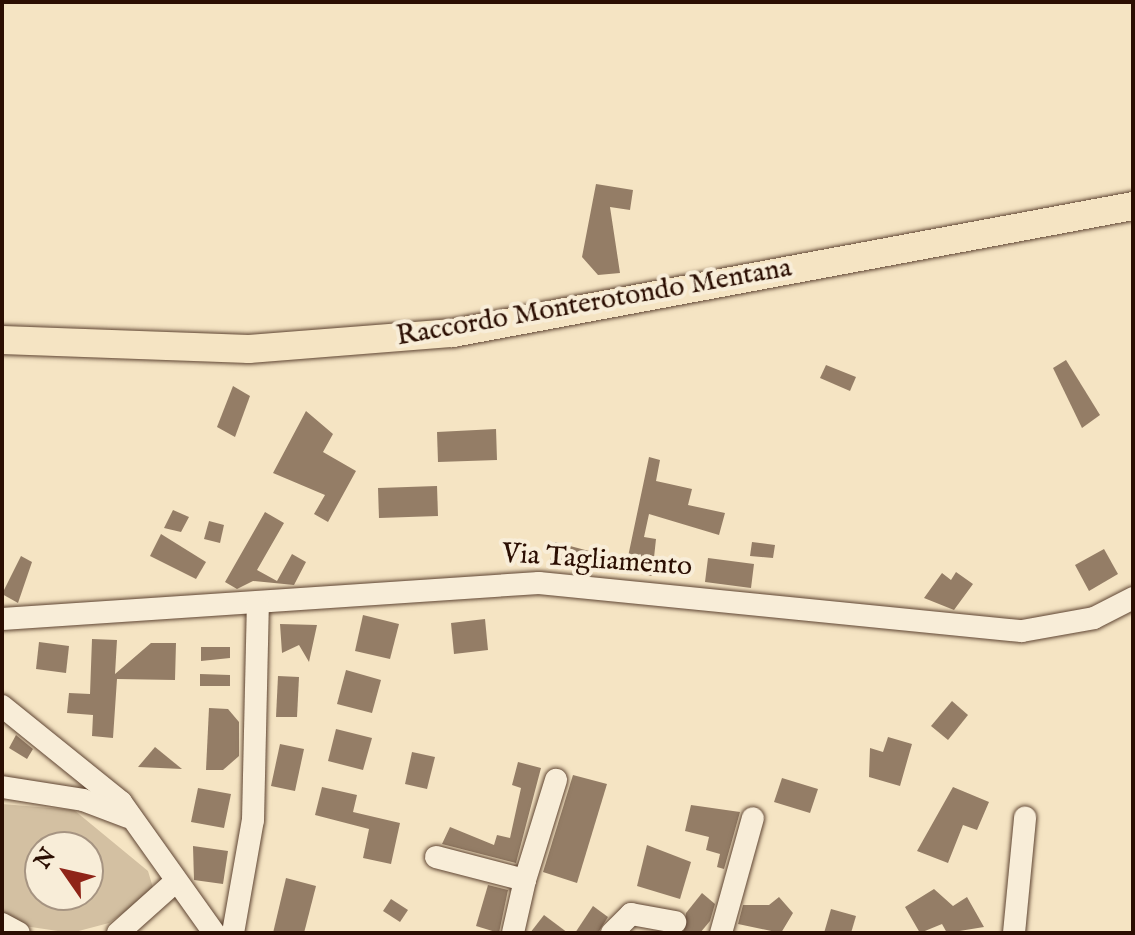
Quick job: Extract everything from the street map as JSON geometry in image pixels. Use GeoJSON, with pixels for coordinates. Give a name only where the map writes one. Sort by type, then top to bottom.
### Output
{"type":"FeatureCollection","features":[{"type":"Feature","properties":{"kind":"main road","name":"Raccordo Monterotondo Mentana"},"geometry":{"type":"LineString","coordinates":[[2,340],[249,349],[453,333],[1133,206]]}},
{"type":"Feature","properties":{"kind":"street","name":"Via Tagliamento"},"geometry":{"type":"LineString","coordinates":[[2,619],[258,605],[539,583],[1022,631],[1094,618],[1133,598]]}},
{"type":"Feature","properties":{"kind":"street"},"geometry":{"type":"LineString","coordinates":[[233,933],[253,820],[258,605]]}},
{"type":"Feature","properties":{"kind":"street"},"geometry":{"type":"LineString","coordinates":[[5,714],[68,753],[132,819],[174,883],[214,933]]}},
{"type":"Feature","properties":{"kind":"street"},"geometry":{"type":"LineString","coordinates":[[513,933],[525,880],[556,780]]}},
{"type":"Feature","properties":{"kind":"street"},"geometry":{"type":"LineString","coordinates":[[2,787],[83,800],[132,819]]}},
{"type":"Feature","properties":{"kind":"street"},"geometry":{"type":"LineString","coordinates":[[721,933],[753,818]]}},
{"type":"Feature","properties":{"kind":"street"},"geometry":{"type":"LineString","coordinates":[[1014,933],[1025,818]]}},
{"type":"Feature","properties":{"kind":"street"},"geometry":{"type":"LineString","coordinates":[[436,857],[525,880]]}},
{"type":"Feature","properties":{"kind":"street"},"geometry":{"type":"LineString","coordinates":[[118,933],[174,883]]}},
{"type":"Feature","properties":{"kind":"street"},"geometry":{"type":"LineString","coordinates":[[612,933],[631,914],[675,922]]}},
{"type":"Feature","properties":{"kind":"street"},"geometry":{"type":"LineString","coordinates":[[2,924],[19,933]]}},
{"type":"Feature","properties":{"kind":"shaded area"},"geometry":{"type":"Polygon","coordinates":[[[2,804],[74,810],[99,831],[24,831],[24,911],[104,911],[104,835],[148,871],[154,891],[109,923],[71,933],[11,924],[2,917],[2,804]]]}},
{"type":"Feature","properties":{"kind":"building"},"geometry":{"type":"Polygon","coordinates":[[[596,184],[633,190],[630,210],[610,207],[620,273],[598,275],[582,257],[596,184]]]}},
{"type":"Feature","properties":{"kind":"building"},"geometry":{"type":"Polygon","coordinates":[[[1066,360],[1100,415],[1082,428],[1053,368],[1066,360]]]}},
{"type":"Feature","properties":{"kind":"building"},"geometry":{"type":"Polygon","coordinates":[[[826,365],[856,377],[850,391],[820,378],[826,365]]]}},
{"type":"Feature","properties":{"kind":"building"},"geometry":{"type":"Polygon","coordinates":[[[233,386],[250,396],[235,437],[217,427],[233,386]]]}},
{"type":"Feature","properties":{"kind":"building"},"geometry":{"type":"Polygon","coordinates":[[[306,411],[333,434],[323,452],[356,471],[328,522],[314,514],[325,495],[273,473],[306,411]]]}},
{"type":"Feature","properties":{"kind":"building"},"geometry":{"type":"Polygon","coordinates":[[[496,429],[497,460],[438,462],[437,432],[496,429]]]}},
{"type":"Feature","properties":{"kind":"building"},"geometry":{"type":"Polygon","coordinates":[[[649,457],[660,460],[656,481],[692,489],[688,505],[725,513],[719,535],[649,514],[644,537],[656,539],[652,576],[625,571],[649,457]]]}},
{"type":"Feature","properties":{"kind":"building"},"geometry":{"type":"Polygon","coordinates":[[[437,486],[438,516],[379,518],[378,488],[437,486]]]}},
{"type":"Feature","properties":{"kind":"building"},"geometry":{"type":"Polygon","coordinates":[[[173,510],[189,517],[181,532],[164,528],[173,510]]]}},
{"type":"Feature","properties":{"kind":"building"},"geometry":{"type":"Polygon","coordinates":[[[265,512],[284,523],[257,570],[277,581],[292,554],[306,562],[294,585],[253,581],[237,589],[225,582],[265,512]]]}},
{"type":"Feature","properties":{"kind":"building"},"geometry":{"type":"Polygon","coordinates":[[[209,521],[224,525],[220,543],[204,539],[209,521]]]}},
{"type":"Feature","properties":{"kind":"building"},"geometry":{"type":"Polygon","coordinates":[[[161,534],[206,562],[196,579],[150,556],[161,534]]]}},
{"type":"Feature","properties":{"kind":"building"},"geometry":{"type":"Polygon","coordinates":[[[555,542],[589,551],[585,567],[549,564],[555,542]]]}},
{"type":"Feature","properties":{"kind":"building"},"geometry":{"type":"Polygon","coordinates":[[[752,542],[775,545],[773,558],[750,556],[752,542]]]}},
{"type":"Feature","properties":{"kind":"building"},"geometry":{"type":"Polygon","coordinates":[[[1104,549],[1118,574],[1089,591],[1075,565],[1104,549]]]}},
{"type":"Feature","properties":{"kind":"building"},"geometry":{"type":"Polygon","coordinates":[[[21,556],[32,562],[18,603],[2,594],[21,556]]]}},
{"type":"Feature","properties":{"kind":"building"},"geometry":{"type":"Polygon","coordinates":[[[708,558],[754,564],[751,588],[705,582],[708,558]]]}},
{"type":"Feature","properties":{"kind":"building"},"geometry":{"type":"Polygon","coordinates":[[[956,572],[973,584],[954,610],[924,598],[942,573],[951,580],[956,572]]]}},
{"type":"Feature","properties":{"kind":"building"},"geometry":{"type":"Polygon","coordinates":[[[363,615],[399,624],[390,659],[355,651],[363,615]]]}},
{"type":"Feature","properties":{"kind":"building"},"geometry":{"type":"Polygon","coordinates":[[[485,619],[488,650],[454,654],[451,623],[485,619]]]}},
{"type":"Feature","properties":{"kind":"building"},"geometry":{"type":"Polygon","coordinates":[[[280,624],[317,625],[309,662],[299,645],[282,653],[280,624]]]}},
{"type":"Feature","properties":{"kind":"building"},"geometry":{"type":"Polygon","coordinates":[[[92,639],[117,640],[115,674],[151,643],[176,643],[175,680],[117,679],[113,738],[92,736],[93,715],[67,713],[69,693],[90,694],[92,639]]]}},
{"type":"Feature","properties":{"kind":"building"},"geometry":{"type":"Polygon","coordinates":[[[39,642],[69,646],[66,673],[36,669],[39,642]]]}},
{"type":"Feature","properties":{"kind":"building"},"geometry":{"type":"Polygon","coordinates":[[[201,647],[230,647],[230,658],[201,661],[201,647]]]}},
{"type":"Feature","properties":{"kind":"building"},"geometry":{"type":"Polygon","coordinates":[[[346,670],[381,680],[372,713],[337,704],[346,670]]]}},
{"type":"Feature","properties":{"kind":"building"},"geometry":{"type":"Polygon","coordinates":[[[200,674],[230,675],[230,686],[200,686],[200,674]]]}},
{"type":"Feature","properties":{"kind":"building"},"geometry":{"type":"Polygon","coordinates":[[[278,676],[299,677],[297,717],[276,717],[278,676]]]}},
{"type":"Feature","properties":{"kind":"building"},"geometry":{"type":"Polygon","coordinates":[[[952,701],[968,715],[948,740],[931,726],[952,701]]]}},
{"type":"Feature","properties":{"kind":"building"},"geometry":{"type":"Polygon","coordinates":[[[209,708],[228,709],[239,722],[239,756],[223,770],[206,770],[209,708]]]}},
{"type":"Feature","properties":{"kind":"building"},"geometry":{"type":"Polygon","coordinates":[[[336,729],[372,738],[363,770],[328,761],[336,729]]]}},
{"type":"Feature","properties":{"kind":"building"},"geometry":{"type":"Polygon","coordinates":[[[16,735],[33,749],[27,759],[9,748],[16,735]]]}},
{"type":"Feature","properties":{"kind":"building"},"geometry":{"type":"Polygon","coordinates":[[[888,737],[912,744],[900,786],[869,777],[870,748],[883,752],[888,737]]]}},
{"type":"Feature","properties":{"kind":"building"},"geometry":{"type":"Polygon","coordinates":[[[280,744],[304,749],[295,791],[271,786],[280,744]]]}},
{"type":"Feature","properties":{"kind":"building"},"geometry":{"type":"Polygon","coordinates":[[[155,747],[182,769],[138,767],[155,747]]]}},
{"type":"Feature","properties":{"kind":"building"},"geometry":{"type":"Polygon","coordinates":[[[412,752],[435,757],[427,789],[405,784],[412,752]]]}},
{"type":"Feature","properties":{"kind":"building"},"geometry":{"type":"Polygon","coordinates":[[[518,762],[541,768],[516,863],[442,844],[450,827],[494,845],[497,835],[510,838],[521,788],[512,785],[518,762]]]}},
{"type":"Feature","properties":{"kind":"building"},"geometry":{"type":"Polygon","coordinates":[[[573,775],[607,784],[577,883],[543,872],[573,775]]]}},
{"type":"Feature","properties":{"kind":"building"},"geometry":{"type":"Polygon","coordinates":[[[782,778],[818,789],[810,813],[774,802],[782,778]]]}},
{"type":"Feature","properties":{"kind":"building"},"geometry":{"type":"Polygon","coordinates":[[[322,787],[357,795],[353,812],[400,823],[391,864],[363,858],[369,829],[315,815],[322,787]]]}},
{"type":"Feature","properties":{"kind":"building"},"geometry":{"type":"Polygon","coordinates":[[[953,787],[989,802],[977,830],[963,825],[948,863],[917,851],[953,787]]]}},
{"type":"Feature","properties":{"kind":"building"},"geometry":{"type":"Polygon","coordinates":[[[198,788],[231,794],[224,828],[191,822],[198,788]]]}},
{"type":"Feature","properties":{"kind":"building"},"geometry":{"type":"Polygon","coordinates":[[[691,805],[740,812],[724,869],[717,867],[720,854],[706,850],[709,837],[685,831],[691,805]]]}},
{"type":"Feature","properties":{"kind":"building"},"geometry":{"type":"Polygon","coordinates":[[[647,845],[691,862],[680,899],[637,886],[647,845]]]}},
{"type":"Feature","properties":{"kind":"building"},"geometry":{"type":"Polygon","coordinates":[[[193,846],[228,851],[223,884],[194,880],[193,846]]]}},
{"type":"Feature","properties":{"kind":"building"},"geometry":{"type":"Polygon","coordinates":[[[286,878],[316,886],[304,933],[273,933],[286,878]]]}},
{"type":"Feature","properties":{"kind":"building"},"geometry":{"type":"Polygon","coordinates":[[[488,885],[508,890],[499,933],[476,926],[488,885]]]}},
{"type":"Feature","properties":{"kind":"building"},"geometry":{"type":"Polygon","coordinates":[[[934,889],[953,906],[967,897],[984,927],[947,933],[942,924],[920,933],[905,907],[934,889]]]}},
{"type":"Feature","properties":{"kind":"building"},"geometry":{"type":"Polygon","coordinates":[[[702,893],[715,904],[710,921],[700,933],[683,933],[686,913],[702,893]]]}},
{"type":"Feature","properties":{"kind":"building"},"geometry":{"type":"Polygon","coordinates":[[[779,897],[793,913],[781,933],[738,924],[743,905],[769,905],[779,897]]]}},
{"type":"Feature","properties":{"kind":"building"},"geometry":{"type":"Polygon","coordinates":[[[391,899],[408,910],[400,922],[383,911],[391,899]]]}},
{"type":"Feature","properties":{"kind":"building"},"geometry":{"type":"Polygon","coordinates":[[[593,906],[608,917],[598,933],[575,933],[593,906]]]}},
{"type":"Feature","properties":{"kind":"building"},"geometry":{"type":"Polygon","coordinates":[[[831,909],[856,916],[851,933],[824,933],[831,909]]]}},
{"type":"Feature","properties":{"kind":"building"},"geometry":{"type":"Polygon","coordinates":[[[544,915],[568,933],[530,933],[544,915]]]}}]}
